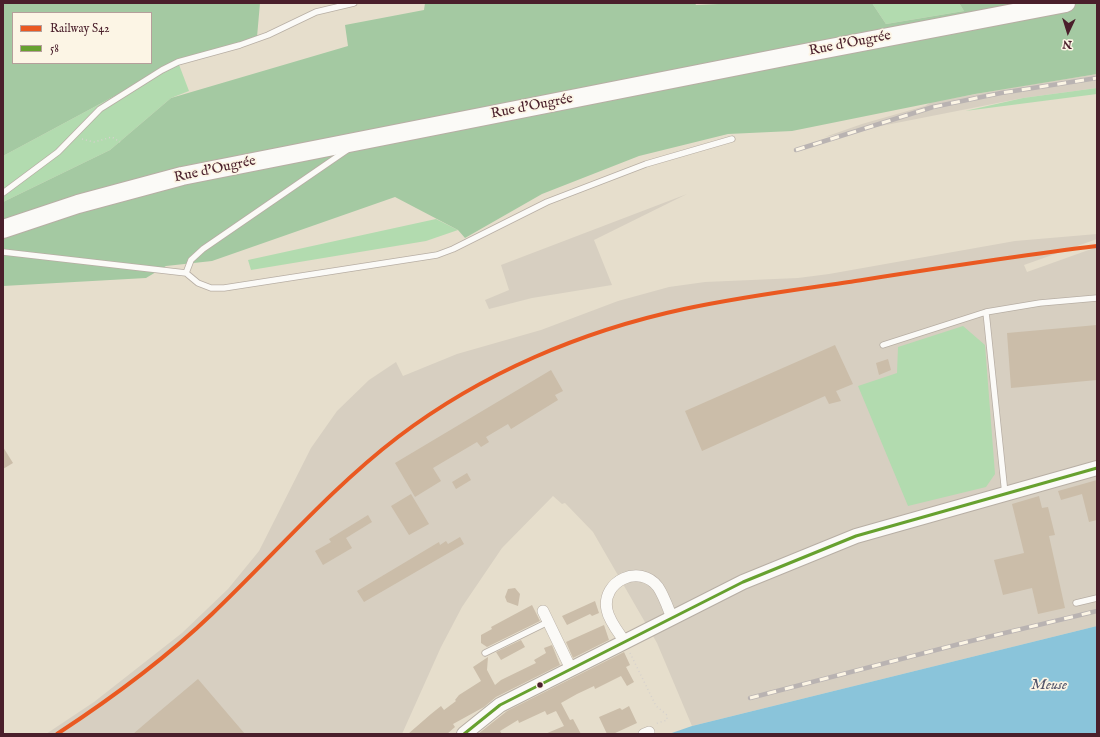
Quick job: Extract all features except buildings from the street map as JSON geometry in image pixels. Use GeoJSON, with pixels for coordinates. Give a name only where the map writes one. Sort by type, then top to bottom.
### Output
{"type":"FeatureCollection","features":[{"type":"Feature","properties":{"kind":"main road","name":"Rue d'Ougrée"},"geometry":{"type":"LineString","coordinates":[[3,229],[78,204],[182,176],[1066,3]]}},
{"type":"Feature","properties":{"kind":"street"},"geometry":{"type":"LineString","coordinates":[[464,734],[500,705],[759,575],[856,536],[1097,468]]}},
{"type":"Feature","properties":{"kind":"street"},"geometry":{"type":"LineString","coordinates":[[625,642],[607,612],[606,603],[611,588],[615,583],[632,575],[641,576],[650,580],[658,587],[672,618]]}},
{"type":"Feature","properties":{"kind":"street"},"geometry":{"type":"LineString","coordinates":[[543,611],[571,669]]}},
{"type":"Feature","properties":{"kind":"lane"},"geometry":{"type":"LineString","coordinates":[[3,193],[41,166],[74,137],[100,109],[162,70],[178,62],[240,45],[268,35],[316,12],[354,3]]}},
{"type":"Feature","properties":{"kind":"lane"},"geometry":{"type":"LineString","coordinates":[[3,252],[186,272],[198,284],[211,288],[224,288],[284,280],[437,255],[453,249],[547,202],[646,164],[732,139]]}},
{"type":"Feature","properties":{"kind":"lane"},"geometry":{"type":"LineString","coordinates":[[186,272],[191,260],[203,249],[360,141]]}},
{"type":"Feature","properties":{"kind":"lane"},"geometry":{"type":"LineString","coordinates":[[883,346],[986,312],[1040,303],[1097,298]]}},
{"type":"Feature","properties":{"kind":"lane"},"geometry":{"type":"LineString","coordinates":[[986,312],[1005,494]]}},
{"type":"Feature","properties":{"kind":"lane"},"geometry":{"type":"LineString","coordinates":[[1076,603],[1097,598]]}},
{"type":"Feature","properties":{"kind":"lane"},"geometry":{"type":"LineString","coordinates":[[485,653],[548,622]]}},
{"type":"Feature","properties":{"kind":"path"},"geometry":{"type":"LineString","coordinates":[[74,137],[94,142],[112,137],[120,142]]}},
{"type":"Feature","properties":{"kind":"path"},"geometry":{"type":"LineString","coordinates":[[625,642],[656,706],[668,715],[667,720],[654,724],[647,733]]}},
{"type":"Feature","properties":{"kind":"shaded area"},"geometry":{"type":"Polygon","coordinates":[[[1097,74],[1097,88],[1023,98],[825,137],[862,124],[925,106],[931,102],[1097,74]]]}},
{"type":"Feature","properties":{"kind":"shaded area"},"geometry":{"type":"Polygon","coordinates":[[[687,194],[594,240],[612,285],[532,298],[489,309],[485,300],[509,290],[501,265],[687,194]]]}},
{"type":"Feature","properties":{"kind":"shaded area"},"geometry":{"type":"Polygon","coordinates":[[[1097,234],[1097,239],[1024,265],[1027,272],[1097,247],[1097,626],[692,726],[657,643],[593,532],[565,503],[562,504],[553,496],[502,548],[462,607],[441,647],[402,734],[46,734],[94,702],[182,633],[228,589],[259,551],[311,448],[337,411],[369,380],[396,362],[403,376],[457,354],[541,330],[618,301],[669,287],[705,282],[798,278],[829,274],[1015,241],[1097,234]]]}},
{"type":"Feature","properties":{"kind":"green space"},"geometry":{"type":"Polygon","coordinates":[[[3,3],[260,3],[257,37],[178,62],[3,156],[3,3]]]}},
{"type":"Feature","properties":{"kind":"green space"},"geometry":{"type":"Polygon","coordinates":[[[425,3],[695,3],[696,5],[741,3],[872,3],[886,24],[964,11],[959,3],[1097,3],[1097,74],[975,94],[792,131],[728,134],[639,156],[542,194],[465,238],[458,230],[395,197],[212,261],[166,266],[146,278],[3,286],[3,202],[110,150],[171,98],[348,46],[345,25],[424,10],[425,3]]]}},
{"type":"Feature","properties":{"kind":"green space"},"geometry":{"type":"Polygon","coordinates":[[[872,3],[959,3],[964,11],[886,24],[872,3]]]}},
{"type":"Feature","properties":{"kind":"green space"},"geometry":{"type":"Polygon","coordinates":[[[178,62],[189,91],[171,98],[110,150],[3,202],[3,156],[178,62]]]}},
{"type":"Feature","properties":{"kind":"green space"},"geometry":{"type":"Polygon","coordinates":[[[1097,88],[1097,94],[965,111],[1023,98],[1097,88]]]}},
{"type":"Feature","properties":{"kind":"green space"},"geometry":{"type":"Polygon","coordinates":[[[436,219],[458,230],[426,241],[251,270],[248,260],[436,219]]]}},
{"type":"Feature","properties":{"kind":"green space"},"geometry":{"type":"Polygon","coordinates":[[[963,326],[985,345],[995,474],[986,487],[908,506],[858,386],[897,373],[898,347],[963,326]]]}},
{"type":"Feature","properties":{"kind":"water","name":"Meuse"},"geometry":{"type":"Polygon","coordinates":[[[1097,626],[1097,734],[669,734],[692,726],[1097,626]]]}},
{"type":"Feature","properties":{"kind":"railway"},"geometry":{"type":"LineString","coordinates":[[796,150],[933,107],[1001,93],[1097,78]]}},
{"type":"Feature","properties":{"kind":"railway"},"geometry":{"type":"LineString","coordinates":[[750,698],[971,641],[1097,611]]}},
{"type":"Feature","properties":{"kind":"rail line","name":"S42"},"geometry":{"type":"LineString","coordinates":[[57,734],[118,692],[176,647],[235,592],[349,478],[398,437],[430,414],[464,393],[534,357],[608,329],[684,309],[766,294],[1097,246]]}},
{"type":"Feature","properties":{"kind":"transit line","name":"58"},"geometry":{"type":"LineString","coordinates":[[464,734],[500,705],[743,582],[856,536],[1097,468]]}}]}
